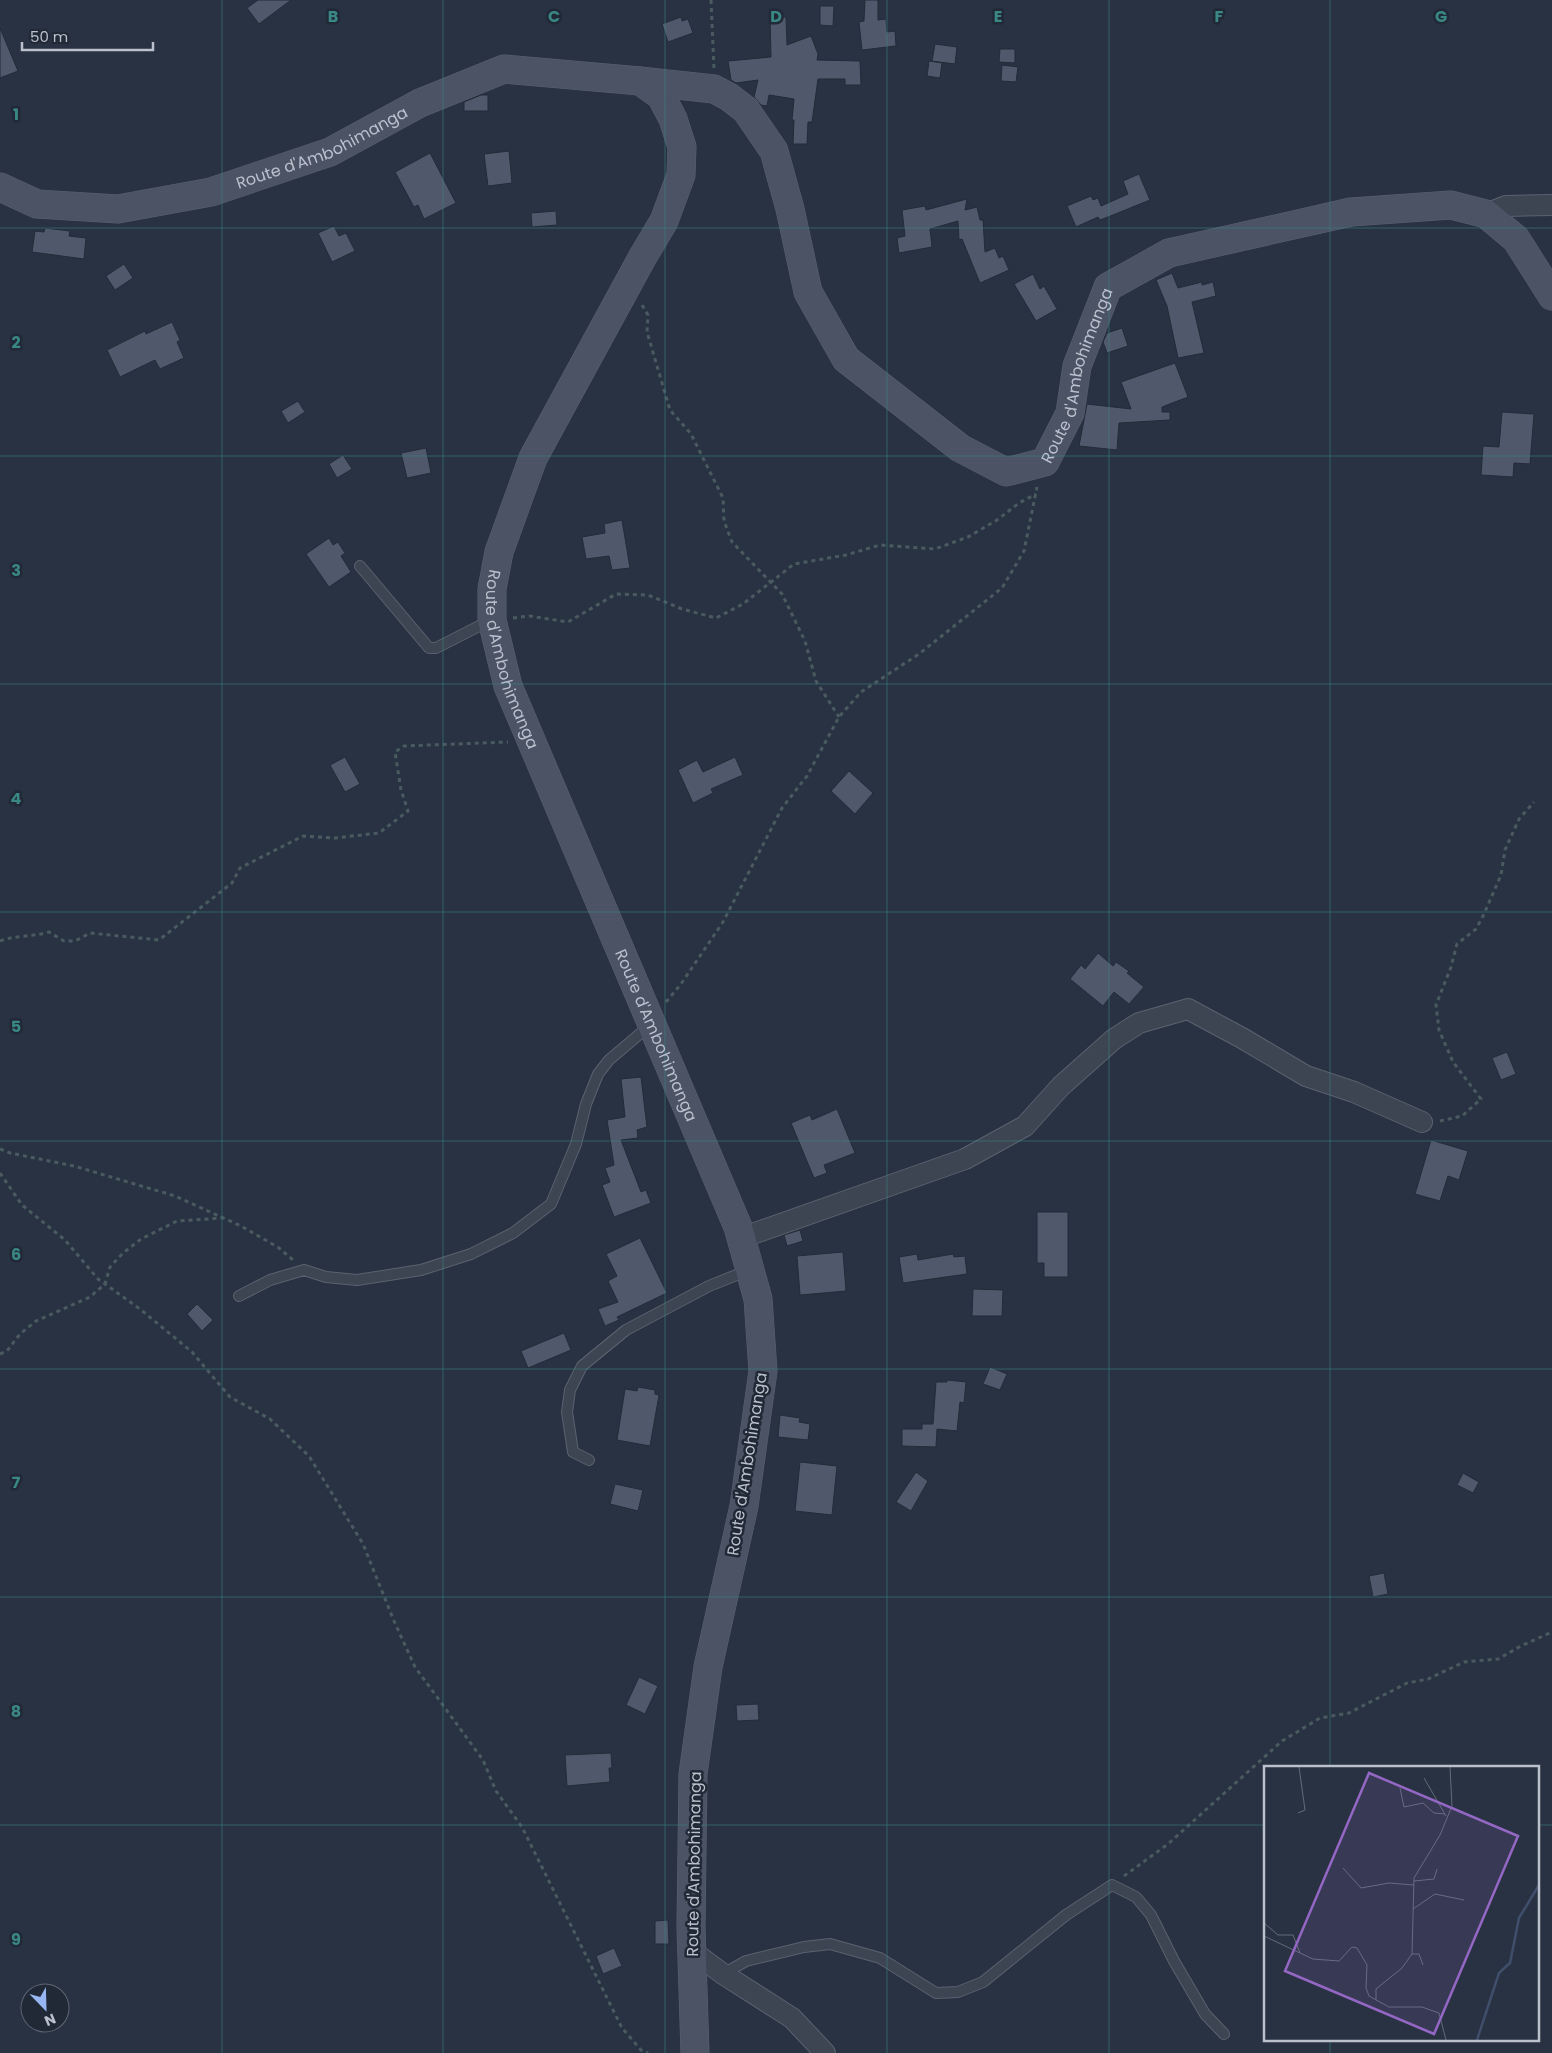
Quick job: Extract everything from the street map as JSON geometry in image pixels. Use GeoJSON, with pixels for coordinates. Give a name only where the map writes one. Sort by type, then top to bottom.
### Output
{"type":"FeatureCollection","features":[{"type":"Feature","properties":{"kind":"street","name":"Route d'Ambohimanga"},"geometry":{"type":"LineString","coordinates":[[0,187],[37,204],[118,209],[211,192],[330,152],[420,103],[504,69],[640,81],[714,90],[729,96],[746,110],[774,152],[790,208],[808,292],[846,359],[960,448],[1006,472],[1045,462],[1070,413],[1077,366],[1108,287],[1169,253],[1351,212],[1451,205],[1486,214],[1516,239],[1552,296]]}},
{"type":"Feature","properties":{"kind":"street","name":"Route d'Ambohimanga"},"geometry":{"type":"LineString","coordinates":[[640,81],[661,96],[673,119],[682,147],[681,175],[664,221],[533,458],[499,552],[492,589],[492,620],[508,686],[741,1238],[758,1299],[763,1370],[744,1506],[708,1667],[693,1774],[692,1950],[696,2053]]}},
{"type":"Feature","properties":{"kind":"street"},"geometry":{"type":"LineString","coordinates":[[679,137],[684,115],[694,101],[714,90]]}},
{"type":"Feature","properties":{"kind":"street"},"geometry":{"type":"LineString","coordinates":[[1486,214],[1506,206],[1552,205]]}},
{"type":"Feature","properties":{"kind":"street"},"geometry":{"type":"LineString","coordinates":[[741,1238],[965,1159],[1025,1126],[1061,1086],[1114,1039],[1139,1023],[1188,1010],[1242,1038],[1306,1076],[1354,1092],[1422,1122]]}},
{"type":"Feature","properties":{"kind":"street"},"geometry":{"type":"LineString","coordinates":[[692,1950],[723,1974],[792,2018],[826,2053]]}},
{"type":"Feature","properties":{"kind":"lane"},"geometry":{"type":"LineString","coordinates":[[360,566],[429,648],[436,648],[492,620]]}},
{"type":"Feature","properties":{"kind":"lane"},"geometry":{"type":"LineString","coordinates":[[239,1296],[270,1280],[304,1270],[326,1277],[357,1280],[421,1270],[470,1254],[513,1233],[551,1204],[576,1144],[586,1104],[598,1074],[609,1060],[642,1032],[650,1020]]}},
{"type":"Feature","properties":{"kind":"lane"},"geometry":{"type":"LineString","coordinates":[[589,1460],[573,1452],[567,1412],[570,1390],[582,1366],[626,1330],[709,1286],[750,1269]]}},
{"type":"Feature","properties":{"kind":"lane"},"geometry":{"type":"LineString","coordinates":[[723,1974],[746,1961],[804,1947],[830,1944],[880,1958],[936,1993],[958,1992],[983,1982],[1066,1914],[1112,1886],[1136,1897],[1151,1915],[1174,1961],[1205,2014],[1224,2034]]}},
{"type":"Feature","properties":{"kind":"path"},"geometry":{"type":"LineString","coordinates":[[711,0],[714,90]]}},
{"type":"Feature","properties":{"kind":"path"},"geometry":{"type":"LineString","coordinates":[[625,289],[646,310],[648,316],[647,332],[670,410],[691,434],[723,498],[724,522],[732,542],[782,594],[805,641],[816,681],[839,717]]}},
{"type":"Feature","properties":{"kind":"path"},"geometry":{"type":"LineString","coordinates":[[650,1020],[681,984],[723,922],[782,808],[807,776],[839,717],[861,692],[919,654],[1002,588],[1024,551],[1036,494],[1039,464]]}},
{"type":"Feature","properties":{"kind":"path"},"geometry":{"type":"LineString","coordinates":[[492,620],[529,616],[568,622],[616,594],[648,595],[716,618],[743,604],[794,564],[846,555],[880,544],[935,549],[968,537],[997,520],[1018,503],[1036,494]]}},
{"type":"Feature","properties":{"kind":"path"},"geometry":{"type":"LineString","coordinates":[[0,941],[13,936],[35,936],[49,932],[64,941],[75,941],[90,933],[159,940],[232,882],[240,868],[303,836],[335,838],[378,833],[388,828],[408,811],[400,790],[394,752],[404,746],[532,742]]}},
{"type":"Feature","properties":{"kind":"path"},"geometry":{"type":"LineString","coordinates":[[1422,1122],[1440,1121],[1462,1116],[1481,1099],[1452,1062],[1439,1030],[1436,1005],[1452,966],[1457,944],[1476,929],[1501,875],[1505,850],[1519,819],[1534,802]]}},
{"type":"Feature","properties":{"kind":"path"},"geometry":{"type":"LineString","coordinates":[[0,1149],[10,1153],[74,1166],[175,1196],[241,1226],[279,1248],[304,1270]]}},
{"type":"Feature","properties":{"kind":"path"},"geometry":{"type":"LineString","coordinates":[[0,1173],[22,1204],[66,1240],[98,1279],[140,1309],[192,1352],[230,1397],[270,1419],[308,1456],[363,1544],[415,1668],[483,1760],[496,1791],[522,1827],[622,2028],[640,2050],[648,2053]]}},
{"type":"Feature","properties":{"kind":"path"},"geometry":{"type":"LineString","coordinates":[[0,1354],[6,1351],[20,1334],[36,1320],[90,1297],[105,1284],[110,1267],[123,1253],[141,1239],[176,1221],[223,1218]]}},
{"type":"Feature","properties":{"kind":"path"},"geometry":{"type":"LineString","coordinates":[[1112,1886],[1168,1844],[1282,1741],[1320,1718],[1349,1714],[1407,1683],[1428,1679],[1464,1662],[1498,1659],[1552,1632]]}},
{"type":"Feature","properties":{"kind":"building"},"geometry":{"type":"Polygon","coordinates":[[[258,0],[291,0],[259,24],[247,8],[258,0]]]}},
{"type":"Feature","properties":{"kind":"building"},"geometry":{"type":"Polygon","coordinates":[[[865,0],[878,0],[878,20],[886,19],[887,32],[895,31],[896,46],[862,50],[859,22],[864,21],[865,0]]]}},
{"type":"Feature","properties":{"kind":"building"},"geometry":{"type":"Polygon","coordinates":[[[820,6],[834,6],[833,26],[820,25],[820,6]]]}},
{"type":"Feature","properties":{"kind":"building"},"geometry":{"type":"Polygon","coordinates":[[[681,17],[682,21],[688,19],[693,33],[668,42],[662,24],[681,17]]]}},
{"type":"Feature","properties":{"kind":"building"},"geometry":{"type":"Polygon","coordinates":[[[770,17],[786,17],[787,45],[811,36],[818,54],[817,60],[860,61],[861,85],[845,85],[845,79],[818,79],[812,122],[808,122],[807,144],[793,144],[794,120],[792,120],[794,99],[769,95],[767,106],[761,105],[754,97],[758,80],[736,83],[731,80],[728,61],[771,57],[770,17]]]}},
{"type":"Feature","properties":{"kind":"building"},"geometry":{"type":"Polygon","coordinates":[[[0,28],[18,71],[0,78],[0,28]]]}},
{"type":"Feature","properties":{"kind":"building"},"geometry":{"type":"Polygon","coordinates":[[[935,44],[957,47],[955,64],[932,61],[935,44]]]}},
{"type":"Feature","properties":{"kind":"building"},"geometry":{"type":"Polygon","coordinates":[[[1000,49],[1015,49],[1015,63],[999,62],[1000,49]]]}},
{"type":"Feature","properties":{"kind":"building"},"geometry":{"type":"Polygon","coordinates":[[[929,61],[942,63],[940,78],[927,76],[929,61]]]}},
{"type":"Feature","properties":{"kind":"building"},"geometry":{"type":"Polygon","coordinates":[[[1002,65],[1018,67],[1016,82],[1001,81],[1002,65]]]}},
{"type":"Feature","properties":{"kind":"building"},"geometry":{"type":"Polygon","coordinates":[[[481,95],[488,95],[488,111],[464,111],[464,102],[481,95]]]}},
{"type":"Feature","properties":{"kind":"building"},"geometry":{"type":"Polygon","coordinates":[[[509,151],[512,183],[488,186],[484,154],[509,151]]]}},
{"type":"Feature","properties":{"kind":"building"},"geometry":{"type":"Polygon","coordinates":[[[430,153],[456,203],[424,219],[418,205],[414,207],[395,172],[430,153]]]}},
{"type":"Feature","properties":{"kind":"building"},"geometry":{"type":"Polygon","coordinates":[[[1139,174],[1150,200],[1100,220],[1098,217],[1076,227],[1067,206],[1091,196],[1093,200],[1098,198],[1101,206],[1128,194],[1123,181],[1139,174]]]}},
{"type":"Feature","properties":{"kind":"building"},"geometry":{"type":"Polygon","coordinates":[[[967,199],[965,210],[977,207],[980,220],[983,220],[985,252],[995,248],[999,258],[1003,256],[1009,270],[980,283],[962,239],[959,240],[958,221],[930,229],[932,247],[899,253],[897,238],[905,236],[902,210],[925,206],[926,210],[967,199]]]}},
{"type":"Feature","properties":{"kind":"building"},"geometry":{"type":"Polygon","coordinates":[[[556,211],[557,225],[532,227],[531,213],[556,211]]]}},
{"type":"Feature","properties":{"kind":"building"},"geometry":{"type":"Polygon","coordinates":[[[334,226],[339,236],[346,233],[355,251],[332,262],[318,233],[334,226]]]}},
{"type":"Feature","properties":{"kind":"building"},"geometry":{"type":"Polygon","coordinates":[[[45,228],[70,231],[69,236],[86,238],[84,259],[32,252],[35,231],[44,232],[45,228]]]}},
{"type":"Feature","properties":{"kind":"building"},"geometry":{"type":"Polygon","coordinates":[[[124,264],[133,278],[115,290],[106,276],[124,264]]]}},
{"type":"Feature","properties":{"kind":"building"},"geometry":{"type":"Polygon","coordinates":[[[1172,273],[1178,288],[1202,282],[1202,285],[1213,282],[1216,296],[1192,302],[1204,353],[1178,358],[1167,306],[1156,280],[1172,273]]]}},
{"type":"Feature","properties":{"kind":"building"},"geometry":{"type":"Polygon","coordinates":[[[1033,274],[1040,289],[1044,286],[1057,309],[1036,321],[1014,284],[1033,274]]]}},
{"type":"Feature","properties":{"kind":"building"},"geometry":{"type":"Polygon","coordinates":[[[172,322],[180,340],[177,342],[184,358],[160,369],[155,360],[120,377],[107,350],[145,331],[146,334],[172,322]]]}},
{"type":"Feature","properties":{"kind":"building"},"geometry":{"type":"Polygon","coordinates":[[[1122,328],[1128,346],[1107,353],[1103,342],[1107,333],[1122,328]]]}},
{"type":"Feature","properties":{"kind":"building"},"geometry":{"type":"Polygon","coordinates":[[[1175,363],[1188,397],[1162,407],[1162,412],[1170,412],[1170,420],[1119,423],[1117,450],[1079,446],[1087,404],[1131,409],[1121,382],[1175,363]]]}},
{"type":"Feature","properties":{"kind":"building"},"geometry":{"type":"Polygon","coordinates":[[[298,401],[305,412],[288,423],[281,411],[298,401]]]}},
{"type":"Feature","properties":{"kind":"building"},"geometry":{"type":"Polygon","coordinates":[[[1502,412],[1534,414],[1530,464],[1514,463],[1513,477],[1481,475],[1483,446],[1499,447],[1502,412]]]}},
{"type":"Feature","properties":{"kind":"building"},"geometry":{"type":"Polygon","coordinates":[[[426,448],[431,473],[407,478],[401,453],[426,448]]]}},
{"type":"Feature","properties":{"kind":"building"},"geometry":{"type":"Polygon","coordinates":[[[343,455],[352,469],[337,478],[329,464],[343,455]]]}},
{"type":"Feature","properties":{"kind":"building"},"geometry":{"type":"Polygon","coordinates":[[[622,520],[630,568],[612,570],[609,556],[586,559],[582,537],[605,533],[604,524],[622,520]]]}},
{"type":"Feature","properties":{"kind":"building"},"geometry":{"type":"Polygon","coordinates":[[[329,538],[333,545],[338,542],[345,553],[341,556],[351,572],[329,587],[306,554],[329,538]]]}},
{"type":"Feature","properties":{"kind":"building"},"geometry":{"type":"Polygon","coordinates":[[[345,757],[360,784],[345,792],[330,765],[345,757]]]}},
{"type":"Feature","properties":{"kind":"building"},"geometry":{"type":"Polygon","coordinates":[[[735,757],[743,775],[711,789],[713,793],[693,803],[678,770],[697,760],[703,772],[735,757]]]}},
{"type":"Feature","properties":{"kind":"building"},"geometry":{"type":"Polygon","coordinates":[[[849,771],[873,793],[855,814],[831,791],[849,771]]]}},
{"type":"Feature","properties":{"kind":"building"},"geometry":{"type":"Polygon","coordinates":[[[1098,953],[1113,966],[1116,962],[1129,971],[1127,973],[1144,987],[1129,1004],[1114,992],[1103,1006],[1070,979],[1081,965],[1085,969],[1098,953]]]}},
{"type":"Feature","properties":{"kind":"building"},"geometry":{"type":"Polygon","coordinates":[[[1507,1052],[1516,1074],[1501,1080],[1492,1058],[1507,1052]]]}},
{"type":"Feature","properties":{"kind":"building"},"geometry":{"type":"Polygon","coordinates":[[[641,1077],[647,1127],[637,1130],[638,1138],[621,1140],[641,1192],[646,1190],[651,1203],[614,1217],[602,1185],[610,1182],[605,1168],[614,1165],[607,1120],[625,1117],[621,1079],[641,1077]]]}},
{"type":"Feature","properties":{"kind":"building"},"geometry":{"type":"Polygon","coordinates":[[[837,1109],[855,1153],[824,1165],[827,1173],[814,1178],[791,1123],[810,1115],[812,1120],[837,1109]]]}},
{"type":"Feature","properties":{"kind":"building"},"geometry":{"type":"Polygon","coordinates":[[[1431,1140],[1468,1151],[1459,1180],[1448,1176],[1440,1201],[1415,1194],[1431,1140]]]}},
{"type":"Feature","properties":{"kind":"building"},"geometry":{"type":"Polygon","coordinates":[[[1037,1212],[1068,1212],[1068,1277],[1044,1277],[1044,1263],[1037,1263],[1037,1212]]]}},
{"type":"Feature","properties":{"kind":"building"},"geometry":{"type":"Polygon","coordinates":[[[800,1230],[803,1241],[787,1246],[784,1235],[800,1230]]]}},
{"type":"Feature","properties":{"kind":"building"},"geometry":{"type":"Polygon","coordinates":[[[640,1238],[667,1293],[617,1317],[619,1320],[605,1326],[598,1309],[618,1302],[608,1281],[617,1276],[606,1254],[640,1238]]]}},
{"type":"Feature","properties":{"kind":"building"},"geometry":{"type":"Polygon","coordinates":[[[843,1252],[846,1291],[800,1295],[797,1256],[843,1252]]]}},
{"type":"Feature","properties":{"kind":"building"},"geometry":{"type":"Polygon","coordinates":[[[917,1254],[918,1260],[953,1254],[954,1257],[965,1256],[967,1274],[903,1283],[899,1257],[917,1254]]]}},
{"type":"Feature","properties":{"kind":"building"},"geometry":{"type":"Polygon","coordinates":[[[973,1289],[1003,1290],[1002,1316],[972,1316],[973,1289]]]}},
{"type":"Feature","properties":{"kind":"building"},"geometry":{"type":"Polygon","coordinates":[[[197,1304],[213,1320],[202,1331],[187,1314],[197,1304]]]}},
{"type":"Feature","properties":{"kind":"building"},"geometry":{"type":"Polygon","coordinates":[[[564,1333],[571,1350],[528,1368],[521,1351],[564,1333]]]}},
{"type":"Feature","properties":{"kind":"building"},"geometry":{"type":"Polygon","coordinates":[[[990,1367],[1007,1374],[1000,1390],[983,1384],[990,1367]]]}},
{"type":"Feature","properties":{"kind":"building"},"geometry":{"type":"Polygon","coordinates":[[[947,1380],[966,1382],[964,1403],[960,1402],[957,1431],[937,1429],[936,1447],[902,1446],[902,1429],[922,1429],[922,1424],[933,1424],[936,1382],[947,1382],[947,1380]]]}},
{"type":"Feature","properties":{"kind":"building"},"geometry":{"type":"Polygon","coordinates":[[[638,1387],[655,1390],[655,1394],[659,1395],[650,1446],[617,1440],[625,1389],[637,1391],[638,1387]]]}},
{"type":"Feature","properties":{"kind":"building"},"geometry":{"type":"Polygon","coordinates":[[[780,1415],[800,1418],[799,1422],[810,1424],[808,1440],[778,1437],[780,1415]]]}},
{"type":"Feature","properties":{"kind":"building"},"geometry":{"type":"Polygon","coordinates":[[[800,1462],[837,1466],[832,1515],[795,1511],[800,1462]]]}},
{"type":"Feature","properties":{"kind":"building"},"geometry":{"type":"Polygon","coordinates":[[[916,1472],[928,1481],[911,1511],[896,1502],[916,1472]]]}},
{"type":"Feature","properties":{"kind":"building"},"geometry":{"type":"Polygon","coordinates":[[[1463,1473],[1479,1482],[1473,1493],[1457,1485],[1463,1473]]]}},
{"type":"Feature","properties":{"kind":"building"},"geometry":{"type":"Polygon","coordinates":[[[615,1484],[643,1490],[638,1511],[610,1504],[615,1484]]]}},
{"type":"Feature","properties":{"kind":"building"},"geometry":{"type":"Polygon","coordinates":[[[1384,1573],[1388,1594],[1373,1597],[1369,1576],[1384,1573]]]}},
{"type":"Feature","properties":{"kind":"building"},"geometry":{"type":"Polygon","coordinates":[[[639,1677],[658,1686],[645,1714],[626,1705],[639,1677]]]}},
{"type":"Feature","properties":{"kind":"building"},"geometry":{"type":"Polygon","coordinates":[[[758,1704],[759,1720],[737,1721],[736,1705],[758,1704]]]}},
{"type":"Feature","properties":{"kind":"building"},"geometry":{"type":"Polygon","coordinates":[[[611,1753],[612,1768],[609,1768],[610,1782],[567,1786],[565,1755],[611,1753]]]}},
{"type":"Feature","properties":{"kind":"building"},"geometry":{"type":"Polygon","coordinates":[[[668,1920],[669,1944],[655,1944],[655,1921],[668,1920]]]}},
{"type":"Feature","properties":{"kind":"building"},"geometry":{"type":"Polygon","coordinates":[[[614,1948],[622,1966],[603,1974],[596,1956],[614,1948]]]}}]}
